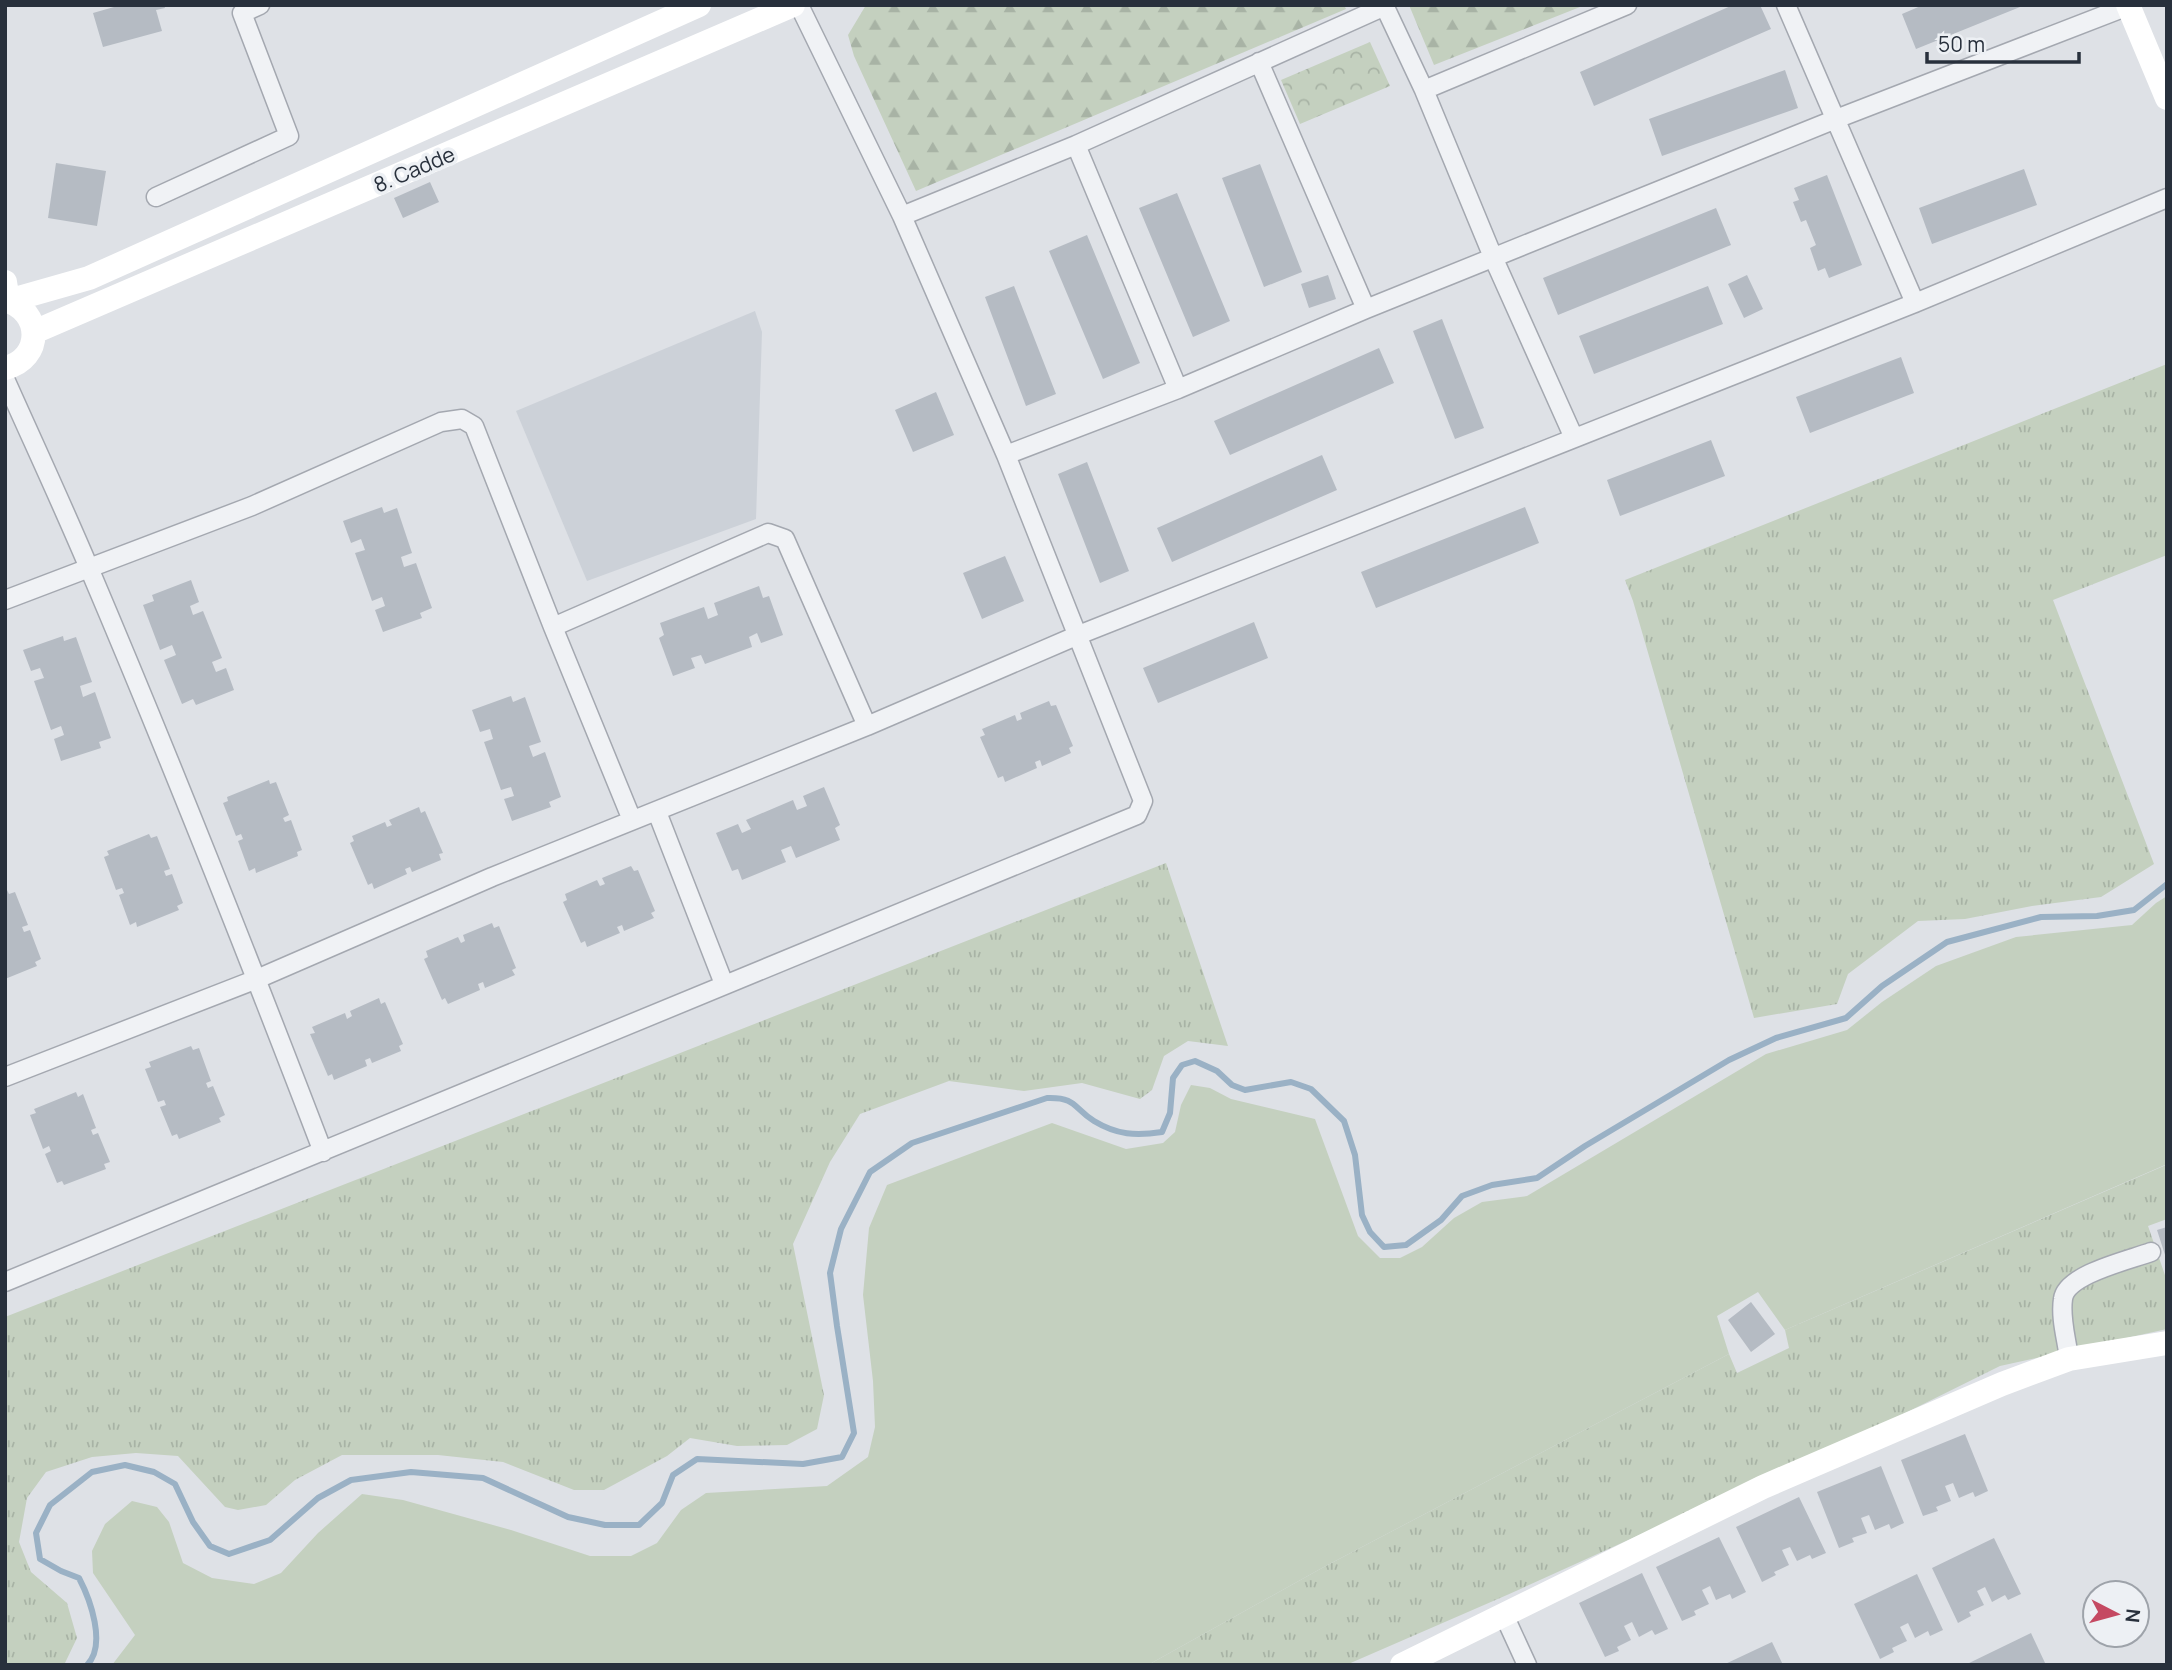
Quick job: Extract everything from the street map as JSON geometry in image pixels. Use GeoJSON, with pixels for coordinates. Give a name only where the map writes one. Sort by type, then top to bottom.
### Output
{"type":"FeatureCollection","features":[{"type":"Feature","properties":{"kind":"street"},"geometry":{"type":"LineString","coordinates":[[156,197],[289,136],[242,13],[260,5]]}},
{"type":"Feature","properties":{"kind":"street","name":"8. Cadde"},"geometry":{"type":"LineString","coordinates":[[6,294],[89,278],[699,5]]}},
{"type":"Feature","properties":{"kind":"street","name":"8. Cadde"},"geometry":{"type":"LineString","coordinates":[[34,332],[793,5]]}},
{"type":"Feature","properties":{"kind":"street"},"geometry":{"type":"LineString","coordinates":[[5,1282],[1137,815],[1143,801],[1006,455],[902,216],[799,5]]}},
{"type":"Feature","properties":{"kind":"street"},"geometry":{"type":"LineString","coordinates":[[1424,90],[1627,5]]}},
{"type":"Feature","properties":{"kind":"street"},"geometry":{"type":"LineString","coordinates":[[1786,5],[1915,303]]}},
{"type":"Feature","properties":{"kind":"street"},"geometry":{"type":"LineString","coordinates":[[902,216],[1076,145],[1384,6],[1424,90],[1493,257],[1574,438]]}},
{"type":"Feature","properties":{"kind":"street"},"geometry":{"type":"LineString","coordinates":[[1006,455],[1178,389],[1366,309],[1836,118],[2128,6],[2167,98]]}},
{"type":"Feature","properties":{"kind":"street"},"geometry":{"type":"LineString","coordinates":[[1259,62],[1366,309]]}},
{"type":"Feature","properties":{"kind":"street"},"geometry":{"type":"LineString","coordinates":[[1076,145],[1178,389]]}},
{"type":"Feature","properties":{"kind":"street"},"geometry":{"type":"LineString","coordinates":[[5,1077],[257,979],[492,877],[867,726],[1076,636],[1915,303],[2167,198]]}},
{"type":"Feature","properties":{"kind":"street"},"geometry":{"type":"LineString","coordinates":[[5,368],[14,366],[25,358],[32,346],[34,332],[26,312],[6,294]]}},
{"type":"Feature","properties":{"kind":"street"},"geometry":{"type":"LineString","coordinates":[[5,379],[89,567],[257,979],[323,1152]]}},
{"type":"Feature","properties":{"kind":"street"},"geometry":{"type":"LineString","coordinates":[[5,600],[252,506],[441,422],[462,419],[474,426],[632,820]]}},
{"type":"Feature","properties":{"kind":"street"},"geometry":{"type":"LineString","coordinates":[[553,627],[768,533],[785,539],[867,726]]}},
{"type":"Feature","properties":{"kind":"street"},"geometry":{"type":"LineString","coordinates":[[657,812],[724,984]]}},
{"type":"Feature","properties":{"kind":"street"},"geometry":{"type":"LineString","coordinates":[[2069,1359],[2062,1316],[2063,1296],[2072,1283],[2151,1252]]}},
{"type":"Feature","properties":{"kind":"street"},"geometry":{"type":"LineString","coordinates":[[1402,1665],[1763,1487],[2002,1384],[2069,1359],[2167,1343]]}},
{"type":"Feature","properties":{"kind":"street"},"geometry":{"type":"LineString","coordinates":[[1504,1615],[1527,1665]]}},
{"type":"Feature","properties":{"kind":"shaded area"},"geometry":{"type":"Polygon","coordinates":[[[755,311],[762,332],[756,519],[587,581],[516,411],[755,311]]]}},
{"type":"Feature","properties":{"kind":"green space"},"geometry":{"type":"Polygon","coordinates":[[[866,5],[1344,5],[1346,9],[916,191],[854,56],[848,35],[866,5]]]}},
{"type":"Feature","properties":{"kind":"green space"},"geometry":{"type":"Polygon","coordinates":[[[1409,5],[1585,5],[1434,65],[1409,5]]]}},
{"type":"Feature","properties":{"kind":"green space"},"geometry":{"type":"Polygon","coordinates":[[[1370,42],[1390,86],[1300,124],[1281,80],[1370,42]]]}},
{"type":"Feature","properties":{"kind":"green space"},"geometry":{"type":"Polygon","coordinates":[[[2167,364],[2167,555],[2053,600],[2154,864],[2101,897],[2032,906],[1965,919],[1918,921],[1848,974],[1837,1004],[1754,1018],[1625,580],[2167,364]]]}},
{"type":"Feature","properties":{"kind":"green space"},"geometry":{"type":"Polygon","coordinates":[[[1166,863],[1228,1046],[1188,1041],[1164,1056],[1152,1090],[1140,1099],[1082,1083],[1024,1091],[949,1081],[860,1114],[830,1162],[793,1244],[824,1395],[817,1429],[787,1445],[737,1446],[690,1438],[667,1456],[604,1490],[574,1490],[503,1462],[438,1455],[342,1455],[295,1480],[266,1505],[238,1510],[225,1507],[178,1456],[136,1453],[92,1457],[46,1472],[27,1498],[19,1542],[31,1572],[67,1603],[77,1638],[62,1665],[5,1664],[5,1317],[1166,863]]]}},
{"type":"Feature","properties":{"kind":"green space"},"geometry":{"type":"Polygon","coordinates":[[[2167,896],[2167,1167],[2165,1165],[1785,1330],[1758,1292],[1717,1316],[1729,1354],[1322,1568],[1148,1665],[112,1665],[135,1635],[93,1573],[92,1551],[105,1524],[132,1501],[157,1507],[169,1522],[183,1563],[212,1578],[254,1584],[281,1573],[318,1533],[362,1494],[403,1500],[511,1530],[590,1556],[631,1556],[657,1543],[681,1510],[706,1493],[827,1486],[868,1457],[875,1427],[873,1381],[863,1295],[869,1228],[887,1185],[1052,1123],[1126,1149],[1163,1143],[1175,1132],[1181,1105],[1191,1085],[1210,1088],[1231,1099],[1315,1119],[1358,1236],[1380,1258],[1400,1258],[1422,1247],[1454,1218],[1482,1202],[1527,1196],[1766,1054],[1847,1030],[1882,1002],[1936,966],[2016,937],[2132,925],[2167,896]]]}},
{"type":"Feature","properties":{"kind":"green space"},"geometry":{"type":"Polygon","coordinates":[[[2166,1165],[2167,1219],[2148,1226],[2167,1281],[2167,1329],[2000,1366],[1871,1430],[1346,1665],[1148,1665],[1322,1568],[1729,1354],[1737,1373],[1789,1348],[1785,1330],[2166,1165]]]}},
{"type":"Feature","properties":{"kind":"building"},"geometry":{"type":"Polygon","coordinates":[[[121,5],[164,5],[165,8],[156,10],[162,31],[103,47],[93,13],[121,5]]]}},
{"type":"Feature","properties":{"kind":"building"},"geometry":{"type":"Polygon","coordinates":[[[1733,5],[1760,5],[1771,29],[1594,106],[1580,72],[1733,5]]]}},
{"type":"Feature","properties":{"kind":"building"},"geometry":{"type":"Polygon","coordinates":[[[1923,5],[2025,5],[1916,49],[1902,14],[1923,5]]]}},
{"type":"Feature","properties":{"kind":"building"},"geometry":{"type":"Polygon","coordinates":[[[1785,70],[1798,108],[1662,156],[1649,119],[1785,70]]]}},
{"type":"Feature","properties":{"kind":"building"},"geometry":{"type":"Polygon","coordinates":[[[56,163],[106,171],[97,226],[48,218],[56,163]]]}},
{"type":"Feature","properties":{"kind":"building"},"geometry":{"type":"Polygon","coordinates":[[[1260,164],[1302,272],[1264,287],[1222,178],[1260,164]]]}},
{"type":"Feature","properties":{"kind":"building"},"geometry":{"type":"Polygon","coordinates":[[[2024,169],[2037,205],[1932,244],[1919,208],[2024,169]]]}},
{"type":"Feature","properties":{"kind":"building"},"geometry":{"type":"Polygon","coordinates":[[[1827,175],[1862,265],[1829,278],[1825,268],[1818,271],[1810,248],[1816,245],[1806,220],[1801,222],[1793,202],[1799,200],[1794,188],[1827,175]]]}},
{"type":"Feature","properties":{"kind":"building"},"geometry":{"type":"Polygon","coordinates":[[[430,182],[439,202],[403,218],[394,198],[430,182]]]}},
{"type":"Feature","properties":{"kind":"building"},"geometry":{"type":"Polygon","coordinates":[[[1177,193],[1230,321],[1193,337],[1139,208],[1177,193]]]}},
{"type":"Feature","properties":{"kind":"building"},"geometry":{"type":"Polygon","coordinates":[[[1716,208],[1731,245],[1558,315],[1543,278],[1716,208]]]}},
{"type":"Feature","properties":{"kind":"building"},"geometry":{"type":"Polygon","coordinates":[[[1087,235],[1140,363],[1103,379],[1049,251],[1087,235]]]}},
{"type":"Feature","properties":{"kind":"building"},"geometry":{"type":"Polygon","coordinates":[[[1328,275],[1336,299],[1309,308],[1301,284],[1328,275]]]}},
{"type":"Feature","properties":{"kind":"building"},"geometry":{"type":"Polygon","coordinates":[[[1747,275],[1763,309],[1744,318],[1728,284],[1747,275]]]}},
{"type":"Feature","properties":{"kind":"building"},"geometry":{"type":"Polygon","coordinates":[[[1014,286],[1056,394],[1026,406],[985,297],[1014,286]]]}},
{"type":"Feature","properties":{"kind":"building"},"geometry":{"type":"Polygon","coordinates":[[[1708,286],[1723,324],[1594,374],[1579,336],[1708,286]]]}},
{"type":"Feature","properties":{"kind":"building"},"geometry":{"type":"Polygon","coordinates":[[[1442,319],[1484,428],[1455,439],[1413,331],[1442,319]]]}},
{"type":"Feature","properties":{"kind":"building"},"geometry":{"type":"Polygon","coordinates":[[[1379,348],[1394,383],[1230,455],[1214,421],[1379,348]]]}},
{"type":"Feature","properties":{"kind":"building"},"geometry":{"type":"Polygon","coordinates":[[[1901,357],[1914,393],[1810,433],[1796,397],[1901,357]]]}},
{"type":"Feature","properties":{"kind":"building"},"geometry":{"type":"Polygon","coordinates":[[[936,392],[954,435],[913,452],[895,410],[936,392]]]}},
{"type":"Feature","properties":{"kind":"building"},"geometry":{"type":"Polygon","coordinates":[[[1711,440],[1725,476],[1620,516],[1607,480],[1711,440]]]}},
{"type":"Feature","properties":{"kind":"building"},"geometry":{"type":"Polygon","coordinates":[[[1322,455],[1337,490],[1172,562],[1157,528],[1322,455]]]}},
{"type":"Feature","properties":{"kind":"building"},"geometry":{"type":"Polygon","coordinates":[[[1087,462],[1129,571],[1100,583],[1058,474],[1087,462]]]}},
{"type":"Feature","properties":{"kind":"building"},"geometry":{"type":"Polygon","coordinates":[[[382,507],[384,513],[397,508],[412,553],[401,557],[404,567],[416,563],[432,608],[420,613],[422,618],[383,632],[375,610],[385,606],[382,597],[372,601],[355,553],[365,550],[361,539],[351,543],[343,521],[382,507]]]}},
{"type":"Feature","properties":{"kind":"building"},"geometry":{"type":"Polygon","coordinates":[[[1525,507],[1539,543],[1376,608],[1361,572],[1525,507]]]}},
{"type":"Feature","properties":{"kind":"building"},"geometry":{"type":"Polygon","coordinates":[[[1005,556],[1024,601],[982,619],[963,573],[1005,556]]]}},
{"type":"Feature","properties":{"kind":"building"},"geometry":{"type":"Polygon","coordinates":[[[191,580],[199,602],[190,606],[193,615],[203,611],[222,658],[212,662],[216,672],[226,668],[234,690],[196,705],[193,699],[182,704],[164,660],[176,655],[172,645],[160,650],[143,605],[154,601],[152,595],[191,580]]]}},
{"type":"Feature","properties":{"kind":"building"},"geometry":{"type":"Polygon","coordinates":[[[759,586],[763,598],[769,596],[783,635],[761,643],[757,633],[749,637],[752,647],[705,664],[701,655],[691,658],[695,668],[673,676],[659,638],[664,635],[660,623],[704,607],[708,619],[718,615],[714,603],[759,586]]]}},
{"type":"Feature","properties":{"kind":"building"},"geometry":{"type":"Polygon","coordinates":[[[1254,622],[1268,658],[1158,703],[1143,668],[1254,622]]]}},
{"type":"Feature","properties":{"kind":"building"},"geometry":{"type":"Polygon","coordinates":[[[63,636],[64,641],[76,637],[92,682],[80,686],[83,697],[95,692],[111,738],[99,742],[101,748],[61,761],[54,739],[64,735],[61,726],[51,730],[34,681],[44,678],[40,668],[31,671],[23,650],[63,636]]]}},
{"type":"Feature","properties":{"kind":"building"},"geometry":{"type":"Polygon","coordinates":[[[511,696],[513,702],[525,697],[541,742],[529,746],[533,757],[545,752],[561,797],[549,802],[551,807],[512,821],[504,799],[514,796],[511,787],[501,790],[484,742],[493,739],[490,729],[480,732],[472,710],[511,696]]]}},
{"type":"Feature","properties":{"kind":"building"},"geometry":{"type":"Polygon","coordinates":[[[1049,701],[1051,706],[1056,705],[1073,746],[1069,748],[1071,753],[1042,766],[1040,760],[1035,762],[1037,768],[1005,782],[1003,776],[998,778],[980,737],[985,735],[982,729],[1015,715],[1017,721],[1022,719],[1020,713],[1049,701]]]}},
{"type":"Feature","properties":{"kind":"building"},"geometry":{"type":"Polygon","coordinates":[[[269,780],[270,784],[276,782],[289,815],[283,818],[285,822],[291,820],[302,850],[297,852],[298,856],[256,873],[255,868],[249,871],[238,841],[243,839],[241,834],[236,836],[223,803],[228,801],[227,797],[269,780]]]}},
{"type":"Feature","properties":{"kind":"building"},"geometry":{"type":"Polygon","coordinates":[[[824,787],[840,825],[835,828],[840,840],[796,858],[791,846],[781,850],[786,862],[742,880],[738,869],[732,871],[716,833],[738,824],[742,833],[751,829],[746,820],[793,800],[797,810],[807,806],[803,796],[824,787]]]}},
{"type":"Feature","properties":{"kind":"building"},"geometry":{"type":"Polygon","coordinates":[[[419,807],[421,813],[425,811],[443,853],[439,854],[441,860],[412,872],[410,867],[405,869],[407,874],[374,889],[372,883],[368,885],[350,843],[354,841],[352,836],[385,822],[387,827],[392,825],[389,820],[419,807]]]}},
{"type":"Feature","properties":{"kind":"building"},"geometry":{"type":"Polygon","coordinates":[[[149,834],[151,838],[157,836],[170,869],[164,871],[166,876],[172,874],[183,903],[177,906],[179,910],[137,927],[136,922],[130,925],[119,895],[124,893],[122,888],[116,890],[104,857],[109,855],[107,851],[149,834]]]}},
{"type":"Feature","properties":{"kind":"building"},"geometry":{"type":"Polygon","coordinates":[[[631,866],[634,871],[638,870],[655,911],[651,913],[654,918],[624,931],[622,925],[617,927],[620,933],[587,947],[585,941],[581,943],[563,902],[567,900],[565,894],[597,880],[600,886],[605,884],[602,878],[631,866]]]}},
{"type":"Feature","properties":{"kind":"building"},"geometry":{"type":"Polygon","coordinates":[[[5,891],[9,894],[15,892],[28,925],[22,927],[24,932],[30,930],[41,959],[35,962],[37,966],[5,979],[5,891]]]}},
{"type":"Feature","properties":{"kind":"building"},"geometry":{"type":"Polygon","coordinates":[[[492,923],[494,928],[499,926],[516,968],[512,970],[515,975],[485,988],[483,982],[478,984],[480,990],[448,1004],[445,998],[442,1000],[424,959],[428,957],[426,951],[458,937],[461,943],[465,941],[463,935],[492,923]]]}},
{"type":"Feature","properties":{"kind":"building"},"geometry":{"type":"Polygon","coordinates":[[[379,998],[381,1004],[385,1002],[403,1044],[399,1046],[401,1051],[372,1063],[370,1058],[365,1060],[367,1066],[334,1080],[332,1074],[328,1076],[310,1034],[315,1033],[312,1027],[345,1013],[347,1019],[352,1016],[350,1011],[379,998]]]}},
{"type":"Feature","properties":{"kind":"building"},"geometry":{"type":"Polygon","coordinates":[[[191,1046],[193,1050],[199,1048],[211,1081],[206,1083],[208,1088],[213,1086],[225,1115],[219,1118],[221,1122],[179,1139],[177,1134],[172,1136],[160,1107],[166,1105],[164,1100],[158,1102],[145,1069],[151,1067],[149,1062],[191,1046]]]}},
{"type":"Feature","properties":{"kind":"building"},"geometry":{"type":"Polygon","coordinates":[[[76,1092],[78,1097],[83,1094],[96,1128],[91,1130],[93,1135],[98,1133],[110,1162],[104,1164],[106,1169],[64,1185],[62,1181],[57,1183],[45,1154],[51,1151],[49,1146],[43,1149],[30,1115],[36,1113],[34,1109],[76,1092]]]}},
{"type":"Feature","properties":{"kind":"building"},"geometry":{"type":"Polygon","coordinates":[[[2167,1227],[2167,1258],[2166,1258],[2157,1230],[2167,1227]]]}},
{"type":"Feature","properties":{"kind":"building"},"geometry":{"type":"Polygon","coordinates":[[[1751,1302],[1775,1334],[1751,1352],[1728,1320],[1751,1302]]]}},
{"type":"Feature","properties":{"kind":"building"},"geometry":{"type":"Polygon","coordinates":[[[1965,1434],[1988,1491],[1975,1497],[1973,1492],[1959,1498],[1953,1483],[1945,1486],[1951,1501],[1936,1507],[1938,1511],[1923,1516],[1901,1460],[1965,1434]]]}},
{"type":"Feature","properties":{"kind":"building"},"geometry":{"type":"Polygon","coordinates":[[[1881,1466],[1904,1523],[1891,1529],[1889,1524],[1875,1530],[1869,1515],[1861,1518],[1867,1533],[1852,1538],[1854,1542],[1839,1548],[1817,1492],[1881,1466]]]}},
{"type":"Feature","properties":{"kind":"building"},"geometry":{"type":"Polygon","coordinates":[[[1799,1497],[1826,1553],[1812,1559],[1810,1555],[1797,1561],[1790,1547],[1782,1550],[1789,1565],[1762,1582],[1736,1527],[1799,1497]]]}},
{"type":"Feature","properties":{"kind":"building"},"geometry":{"type":"Polygon","coordinates":[[[1719,1537],[1746,1592],[1732,1599],[1730,1594],[1716,1600],[1710,1586],[1702,1590],[1709,1604],[1694,1611],[1696,1615],[1682,1621],[1656,1567],[1719,1537]]]}},
{"type":"Feature","properties":{"kind":"building"},"geometry":{"type":"Polygon","coordinates":[[[1994,1538],[2021,1594],[2008,1600],[2005,1595],[1992,1602],[1985,1587],[1977,1591],[1984,1605],[1969,1612],[1971,1616],[1958,1623],[1932,1568],[1994,1538]]]}},
{"type":"Feature","properties":{"kind":"building"},"geometry":{"type":"Polygon","coordinates":[[[1642,1573],[1668,1629],[1655,1635],[1652,1630],[1639,1637],[1632,1622],[1624,1626],[1631,1640],[1617,1647],[1619,1651],[1605,1657],[1579,1603],[1642,1573]]]}},
{"type":"Feature","properties":{"kind":"building"},"geometry":{"type":"Polygon","coordinates":[[[1917,1574],[1943,1630],[1930,1636],[1928,1631],[1915,1638],[1908,1623],[1900,1627],[1907,1641],[1892,1648],[1894,1652],[1880,1659],[1854,1604],[1917,1574]]]}},
{"type":"Feature","properties":{"kind":"building"},"geometry":{"type":"Polygon","coordinates":[[[2031,1633],[2046,1665],[1965,1665],[2031,1633]]]}},
{"type":"Feature","properties":{"kind":"building"},"geometry":{"type":"Polygon","coordinates":[[[1772,1642],[1783,1665],[1723,1665],[1772,1642]]]}},
{"type":"Feature","properties":{"kind":"waterway"},"geometry":{"type":"LineString","coordinates":[[87,1665],[96,1646],[95,1622],[88,1598],[79,1578],[40,1559],[36,1533],[50,1505],[92,1472],[125,1465],[154,1472],[175,1484],[193,1522],[210,1546],[229,1554],[270,1540],[318,1498],[351,1480],[411,1472],[483,1478],[568,1517],[605,1525],[639,1525],[662,1503],[673,1475],[697,1459],[803,1464],[842,1457],[854,1433],[830,1273],[841,1229],[870,1172],[912,1143],[1047,1098],[1070,1101],[1094,1121],[1119,1132],[1162,1132],[1170,1113],[1173,1078],[1182,1065],[1195,1061],[1217,1071],[1232,1085],[1245,1090],[1291,1082],[1311,1089],[1344,1121],[1355,1155],[1362,1215],[1370,1232],[1384,1247],[1406,1245],[1441,1220],[1462,1196],[1492,1185],[1537,1178],[1585,1146],[1729,1060],[1776,1038],[1846,1018],[1882,986],[1947,942],[2041,917],[2097,916],[2134,910],[2167,884]]}}]}
